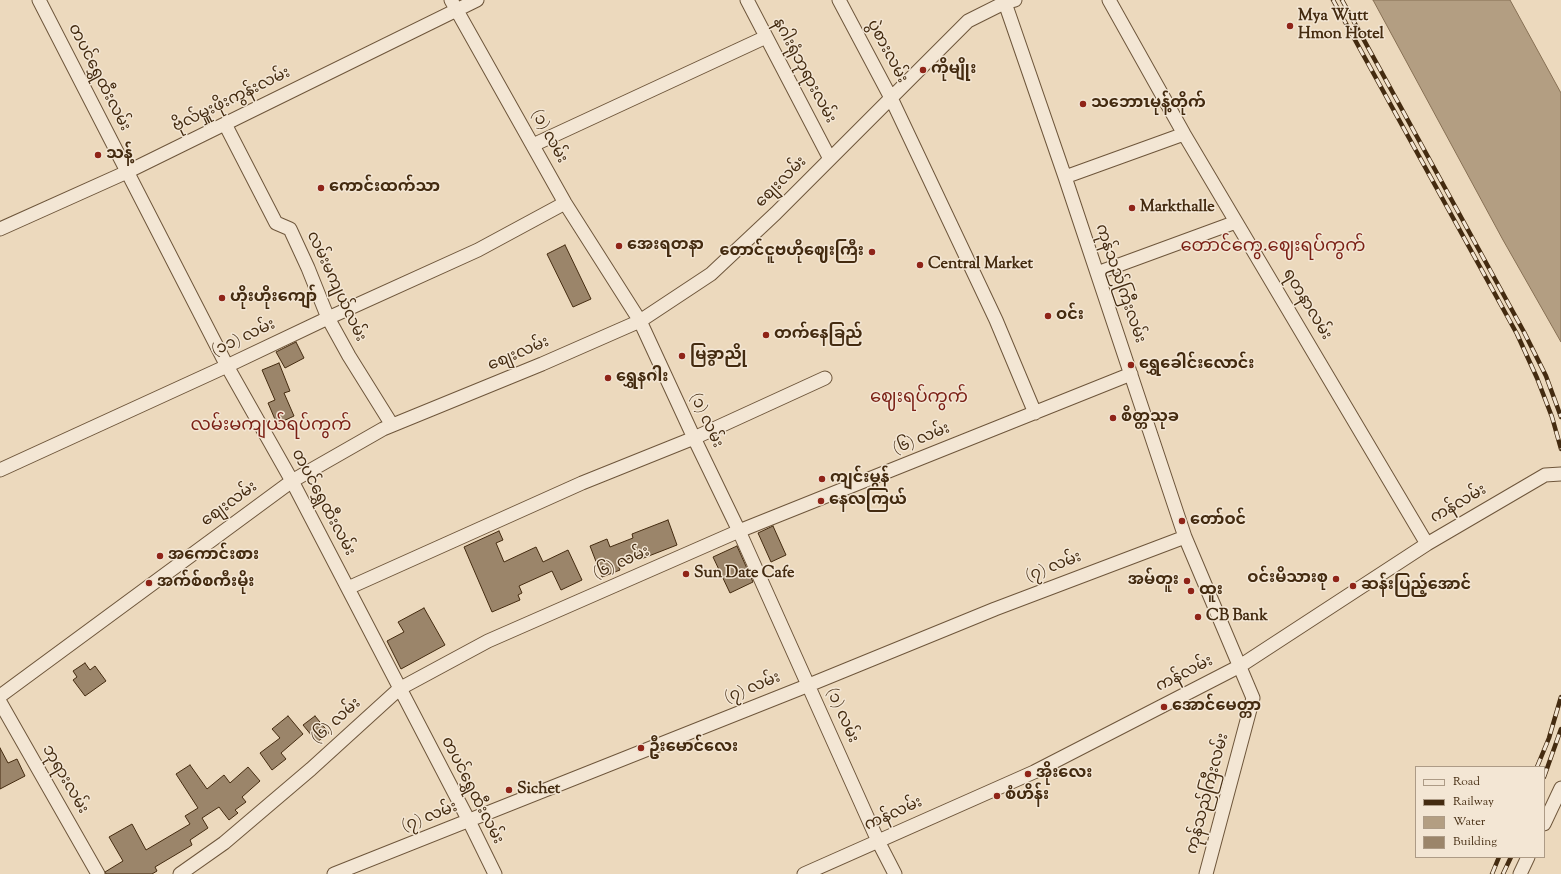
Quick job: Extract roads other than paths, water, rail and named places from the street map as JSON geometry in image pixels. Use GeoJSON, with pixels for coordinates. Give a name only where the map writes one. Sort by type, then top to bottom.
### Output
{"type":"FeatureCollection","features":[{"type":"Feature","properties":{"kind":"street","name":"တပင်ရွှေထီးလမ်း"},"geometry":{"type":"LineString","coordinates":[[39,0],[227,366],[292,481],[348,588],[469,821],[494,874]]}},
{"type":"Feature","properties":{"kind":"street","name":"ဗိုလ်မှူးဖိုးကွန်းလမ်း"},"geometry":{"type":"LineString","coordinates":[[0,229],[128,172],[454,5],[477,0]]}},
{"type":"Feature","properties":{"kind":"street","name":"နဂါးရုံဘုရားလမ်း"},"geometry":{"type":"LineString","coordinates":[[747,0],[830,159]]}},
{"type":"Feature","properties":{"kind":"street","name":"ပွဲစားလမ်း"},"geometry":{"type":"LineString","coordinates":[[840,0],[891,98],[996,320],[1035,413]]}},
{"type":"Feature","properties":{"kind":"street","name":"ရတနာလမ်း"},"geometry":{"type":"LineString","coordinates":[[1109,0],[1184,134],[1427,544]]}},
{"type":"Feature","properties":{"kind":"street","name":"စျေးလမ်း"},"geometry":{"type":"LineString","coordinates":[[0,696],[292,481],[392,425],[542,364],[640,321],[711,274],[776,213],[968,21],[1008,1]]}},
{"type":"Feature","properties":{"kind":"street","name":"ကုန်သည်ကြီးလမ်း"},"geometry":{"type":"LineString","coordinates":[[1008,1],[1185,537],[1253,698],[1206,874]]}},
{"type":"Feature","properties":{"kind":"street","name":"(၁) လမ်း"},"geometry":{"type":"LineString","coordinates":[[454,5],[565,203],[640,321],[739,531],[878,841],[895,874]]}},
{"type":"Feature","properties":{"kind":"street"},"geometry":{"type":"LineString","coordinates":[[533,145],[766,37]]}},
{"type":"Feature","properties":{"kind":"street","name":"လမ်းမကျယ်လမ်း"},"geometry":{"type":"LineString","coordinates":[[224,124],[276,223],[290,230],[308,268],[328,318],[392,425]]}},
{"type":"Feature","properties":{"kind":"street"},"geometry":{"type":"LineString","coordinates":[[1065,177],[1184,134]]}},
{"type":"Feature","properties":{"kind":"street","name":"(၁၁) လမ်း"},"geometry":{"type":"LineString","coordinates":[[0,470],[478,250],[565,203]]}},
{"type":"Feature","properties":{"kind":"street"},"geometry":{"type":"LineString","coordinates":[[1097,273],[1236,222]]}},
{"type":"Feature","properties":{"kind":"street","name":"(၆) လမ်း"},"geometry":{"type":"LineString","coordinates":[[180,874],[229,838],[311,768],[399,688],[488,641],[739,531],[1131,374]]}},
{"type":"Feature","properties":{"kind":"street"},"geometry":{"type":"LineString","coordinates":[[348,588],[582,483],[694,438],[825,378]]}},
{"type":"Feature","properties":{"kind":"street","name":"ကန်လမ်း"},"geometry":{"type":"LineString","coordinates":[[804,874],[1034,772],[1240,666],[1427,544],[1545,475],[1561,474]]}},
{"type":"Feature","properties":{"kind":"street","name":"(၇) လမ်း"},"geometry":{"type":"LineString","coordinates":[[334,874],[809,685],[995,609],[1185,537]]}},
{"type":"Feature","properties":{"kind":"street","name":"ဘုရားလမ်း"},"geometry":{"type":"LineString","coordinates":[[0,702],[98,874]]}},
{"type":"Feature","properties":{"kind":"street"},"geometry":{"type":"LineString","coordinates":[[1545,822],[1561,788]]}},
{"type":"Feature","properties":{"kind":"street"},"geometry":{"type":"LineString","coordinates":[[1520,874],[1528,858]]}},
{"type":"Feature","properties":{"kind":"water"},"geometry":{"type":"Polygon","coordinates":[[[1373,0],[1510,0],[1561,93],[1561,342],[1503,240],[1373,0]]]}},
{"type":"Feature","properties":{"kind":"railway"},"geometry":{"type":"LineString","coordinates":[[1333,0],[1517,334],[1537,378],[1552,417],[1561,449]]}},
{"type":"Feature","properties":{"kind":"railway"},"geometry":{"type":"LineString","coordinates":[[1342,0],[1524,332],[1546,376],[1561,417]]}},
{"type":"Feature","properties":{"kind":"railway"},"geometry":{"type":"LineString","coordinates":[[1537,766],[1549,738],[1561,697]]}},
{"type":"Feature","properties":{"kind":"railway"},"geometry":{"type":"LineString","coordinates":[[1545,774],[1561,729]]}},
{"type":"Feature","properties":{"kind":"railway"},"geometry":{"type":"LineString","coordinates":[[1492,874],[1499,858]]}},
{"type":"Feature","properties":{"kind":"railway"},"geometry":{"type":"LineString","coordinates":[[1503,874],[1511,858]]}},
{"type":"Feature","properties":{"kind":"place","name":"Mya Wutt Hmon Hotel"},"geometry":{"type":"Point","coordinates":[1290,26]}},
{"type":"Feature","properties":{"kind":"place","name":"ကိုမျိုး"},"geometry":{"type":"Point","coordinates":[923,70]}},
{"type":"Feature","properties":{"kind":"place","name":"သဘောၤမုန့်တိုက်"},"geometry":{"type":"Point","coordinates":[1083,104]}},
{"type":"Feature","properties":{"kind":"place","name":"သန့်"},"geometry":{"type":"Point","coordinates":[98,155]}},
{"type":"Feature","properties":{"kind":"place","name":"ကောင်းထက်သာ"},"geometry":{"type":"Point","coordinates":[321,188]}},
{"type":"Feature","properties":{"kind":"place","name":"Markthalle"},"geometry":{"type":"Point","coordinates":[1132,208]}},
{"type":"Feature","properties":{"kind":"place","name":"အေးရတနာ"},"geometry":{"type":"Point","coordinates":[619,246]}},
{"type":"Feature","properties":{"kind":"place","name":"တောင်ငူဗဟိုဈေးကြီး"},"geometry":{"type":"Point","coordinates":[872,252]}},
{"type":"Feature","properties":{"kind":"place","name":"Central Market"},"geometry":{"type":"Point","coordinates":[920,265]}},
{"type":"Feature","properties":{"kind":"place","name":"ဟိုးဟိုးကျော်"},"geometry":{"type":"Point","coordinates":[222,298]}},
{"type":"Feature","properties":{"kind":"place","name":"ဝင်း"},"geometry":{"type":"Point","coordinates":[1048,316]}},
{"type":"Feature","properties":{"kind":"place","name":"တက်နေခြည်"},"geometry":{"type":"Point","coordinates":[766,335]}},
{"type":"Feature","properties":{"kind":"place","name":"မြခွာညို"},"geometry":{"type":"Point","coordinates":[682,356]}},
{"type":"Feature","properties":{"kind":"place","name":"ရွှေခေါင်းလောင်း"},"geometry":{"type":"Point","coordinates":[1131,365]}},
{"type":"Feature","properties":{"kind":"place","name":"ရွှေနဂါး"},"geometry":{"type":"Point","coordinates":[608,378]}},
{"type":"Feature","properties":{"kind":"place","name":"စိတ္တသုခ"},"geometry":{"type":"Point","coordinates":[1113,418]}},
{"type":"Feature","properties":{"kind":"place","name":"ကျင်းမွန်"},"geometry":{"type":"Point","coordinates":[822,479]}},
{"type":"Feature","properties":{"kind":"place","name":"နေလကြယ်"},"geometry":{"type":"Point","coordinates":[821,501]}},
{"type":"Feature","properties":{"kind":"place","name":"တော်ဝင်"},"geometry":{"type":"Point","coordinates":[1182,521]}},
{"type":"Feature","properties":{"kind":"place","name":"အကောင်းစား"},"geometry":{"type":"Point","coordinates":[160,556]}},
{"type":"Feature","properties":{"kind":"place","name":"Sun Date Cafe"},"geometry":{"type":"Point","coordinates":[686,574]}},
{"type":"Feature","properties":{"kind":"place","name":"ဝင်းမိသားစု"},"geometry":{"type":"Point","coordinates":[1336,579]}},
{"type":"Feature","properties":{"kind":"place","name":"အမ်တူး"},"geometry":{"type":"Point","coordinates":[1187,581]}},
{"type":"Feature","properties":{"kind":"place","name":"အက်စ်စကီးမိုး"},"geometry":{"type":"Point","coordinates":[149,583]}},
{"type":"Feature","properties":{"kind":"place","name":"ဆန်းပြည့်အောင်"},"geometry":{"type":"Point","coordinates":[1353,586]}},
{"type":"Feature","properties":{"kind":"place","name":"ထူး"},"geometry":{"type":"Point","coordinates":[1191,591]}},
{"type":"Feature","properties":{"kind":"place","name":"CB Bank"},"geometry":{"type":"Point","coordinates":[1198,617]}},
{"type":"Feature","properties":{"kind":"place","name":"အောင်မေတ္တာ"},"geometry":{"type":"Point","coordinates":[1164,707]}},
{"type":"Feature","properties":{"kind":"place","name":"ဦးမောင်လေး"},"geometry":{"type":"Point","coordinates":[641,748]}},
{"type":"Feature","properties":{"kind":"place","name":"အိုးလေး"},"geometry":{"type":"Point","coordinates":[1028,774]}},
{"type":"Feature","properties":{"kind":"place","name":"Sichet"},"geometry":{"type":"Point","coordinates":[509,790]}},
{"type":"Feature","properties":{"kind":"place","name":"စံဟိန်း"},"geometry":{"type":"Point","coordinates":[997,796]}},
{"type":"Feature","properties":{"kind":"district","name":"တောင်ကွေ.ဈေးရပ်ကွက်"},"geometry":{"type":"Point","coordinates":[1273,248]}},
{"type":"Feature","properties":{"kind":"district","name":"ဈေးရပ်ကွက်"},"geometry":{"type":"Point","coordinates":[919,399]}},
{"type":"Feature","properties":{"kind":"district","name":"လမ်းမကျယ်ရပ်ကွက်"},"geometry":{"type":"Point","coordinates":[271,427]}}]}
